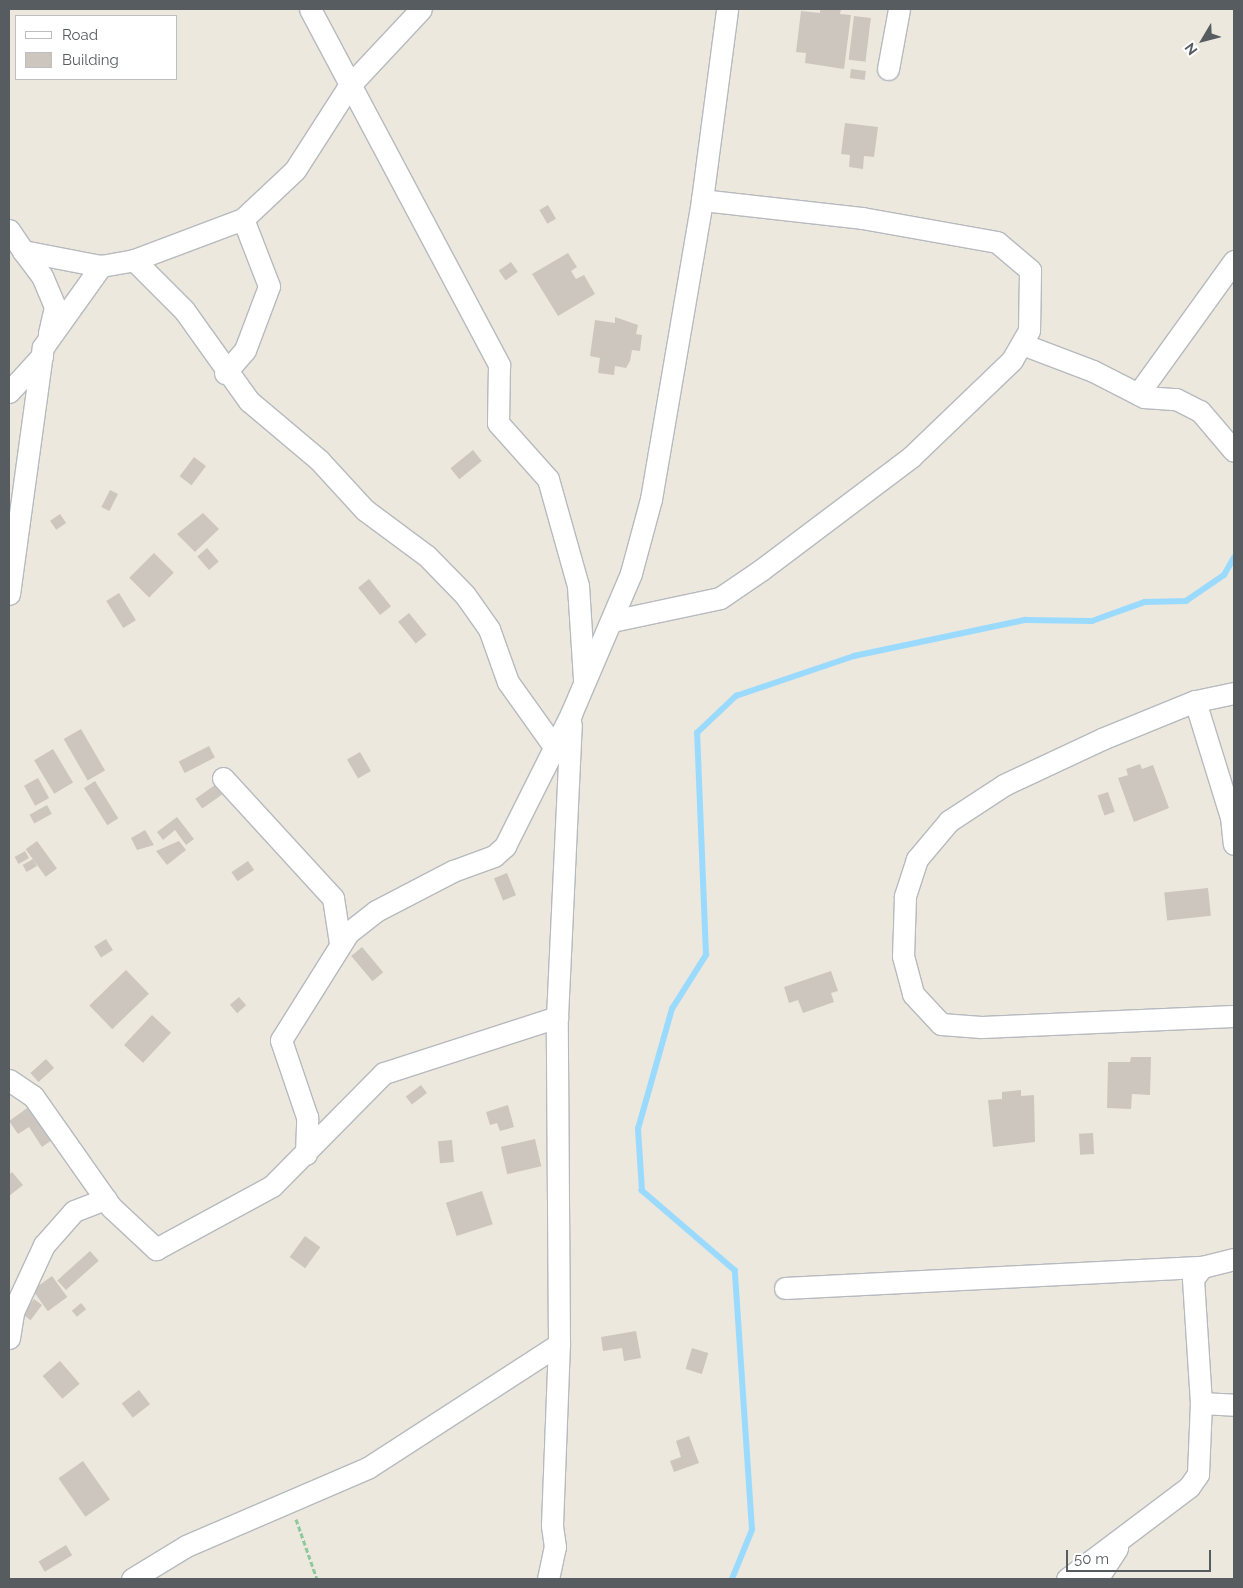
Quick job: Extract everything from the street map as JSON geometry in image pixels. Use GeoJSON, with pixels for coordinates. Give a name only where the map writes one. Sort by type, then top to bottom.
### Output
{"type":"FeatureCollection","features":[{"type":"Feature","properties":{"kind":"street"},"geometry":{"type":"LineString","coordinates":[[310,9],[349,86],[499,365],[498,423],[548,479],[578,586],[584,683]]}},
{"type":"Feature","properties":{"kind":"street"},"geometry":{"type":"LineString","coordinates":[[23,251],[100,266],[134,260],[243,219],[295,170],[349,86],[421,9]]}},
{"type":"Feature","properties":{"kind":"street"},"geometry":{"type":"LineString","coordinates":[[306,1154],[307,1117],[281,1040],[340,943],[376,911],[453,871],[494,856],[505,846],[571,714],[612,622],[631,573],[650,499],[702,200],[727,9]]}},
{"type":"Feature","properties":{"kind":"street"},"geometry":{"type":"LineString","coordinates":[[888,70],[899,9]]}},
{"type":"Feature","properties":{"kind":"street"},"geometry":{"type":"LineString","coordinates":[[612,622],[720,598],[745,581],[911,457],[1012,360],[1029,330],[1032,309],[1030,270],[997,242],[862,218],[702,200]]}},
{"type":"Feature","properties":{"kind":"street"},"geometry":{"type":"LineString","coordinates":[[225,373],[244,350],[269,286],[243,219]]}},
{"type":"Feature","properties":{"kind":"street"},"geometry":{"type":"LineString","coordinates":[[9,230],[42,276],[55,307],[45,348],[9,594]]}},
{"type":"Feature","properties":{"kind":"street"},"geometry":{"type":"LineString","coordinates":[[134,260],[184,310],[225,373],[268,421],[319,460],[350,496],[427,556],[465,595],[489,629],[508,682],[554,748]]}},
{"type":"Feature","properties":{"kind":"street"},"geometry":{"type":"LineString","coordinates":[[1138,394],[1234,261]]}},
{"type":"Feature","properties":{"kind":"street"},"geometry":{"type":"LineString","coordinates":[[9,392],[45,348],[100,266]]}},
{"type":"Feature","properties":{"kind":"street"},"geometry":{"type":"LineString","coordinates":[[1022,344],[1093,371],[1138,394],[1176,399],[1200,410],[1234,451]]}},
{"type":"Feature","properties":{"kind":"street"},"geometry":{"type":"LineString","coordinates":[[1234,693],[1195,702],[1102,739],[1004,785],[949,821],[917,859],[905,896],[903,956],[913,994],[941,1024],[981,1027],[1234,1016]]}},
{"type":"Feature","properties":{"kind":"street"},"geometry":{"type":"LineString","coordinates":[[1195,702],[1231,817],[1234,844]]}},
{"type":"Feature","properties":{"kind":"street"},"geometry":{"type":"LineString","coordinates":[[548,1579],[555,1546],[552,1524],[559,1344],[557,1017],[571,714]]}},
{"type":"Feature","properties":{"kind":"street"},"geometry":{"type":"LineString","coordinates":[[223,778],[333,898],[340,943]]}},
{"type":"Feature","properties":{"kind":"street"},"geometry":{"type":"LineString","coordinates":[[9,1080],[33,1096],[106,1199],[156,1248],[272,1186],[306,1154],[384,1073],[557,1017]]}},
{"type":"Feature","properties":{"kind":"street"},"geometry":{"type":"LineString","coordinates":[[9,1338],[13,1312],[44,1245],[74,1211],[106,1199]]}},
{"type":"Feature","properties":{"kind":"street"},"geometry":{"type":"LineString","coordinates":[[785,1288],[1202,1267],[1234,1259]]}},
{"type":"Feature","properties":{"kind":"street"},"geometry":{"type":"LineString","coordinates":[[1068,1579],[1189,1487],[1198,1474],[1201,1403],[1193,1279],[1202,1267]]}},
{"type":"Feature","properties":{"kind":"street"},"geometry":{"type":"LineString","coordinates":[[132,1579],[186,1546],[289,1505],[369,1467],[559,1344]]}},
{"type":"Feature","properties":{"kind":"street"},"geometry":{"type":"LineString","coordinates":[[1201,1403],[1234,1405]]}},
{"type":"Feature","properties":{"kind":"street"},"geometry":{"type":"LineString","coordinates":[[1097,1579],[1124,1537]]}},
{"type":"Feature","properties":{"kind":"path"},"geometry":{"type":"LineString","coordinates":[[289,1505],[317,1579]]}},
{"type":"Feature","properties":{"kind":"building"},"geometry":{"type":"Polygon","coordinates":[[[820,9],[841,9],[840,14],[851,15],[844,69],[805,63],[806,53],[796,52],[801,11],[820,13],[820,9]]]}},
{"type":"Feature","properties":{"kind":"building"},"geometry":{"type":"Polygon","coordinates":[[[854,16],[871,18],[866,62],[849,60],[854,16]]]}},
{"type":"Feature","properties":{"kind":"building"},"geometry":{"type":"Polygon","coordinates":[[[851,69],[866,71],[865,80],[850,78],[851,69]]]}},
{"type":"Feature","properties":{"kind":"building"},"geometry":{"type":"Polygon","coordinates":[[[845,123],[878,127],[874,157],[864,156],[863,169],[849,167],[850,155],[841,154],[845,123]]]}},
{"type":"Feature","properties":{"kind":"building"},"geometry":{"type":"Polygon","coordinates":[[[548,205],[556,219],[547,224],[539,210],[548,205]]]}},
{"type":"Feature","properties":{"kind":"building"},"geometry":{"type":"Polygon","coordinates":[[[568,253],[577,267],[571,271],[576,279],[584,275],[595,294],[558,316],[532,274],[568,253]]]}},
{"type":"Feature","properties":{"kind":"building"},"geometry":{"type":"Polygon","coordinates":[[[511,262],[518,272],[506,280],[499,271],[511,262]]]}},
{"type":"Feature","properties":{"kind":"building"},"geometry":{"type":"Polygon","coordinates":[[[615,317],[638,325],[636,334],[642,335],[640,351],[632,350],[630,361],[626,368],[615,366],[614,375],[598,373],[600,358],[590,356],[595,320],[615,323],[615,317]]]}},
{"type":"Feature","properties":{"kind":"building"},"geometry":{"type":"Polygon","coordinates":[[[473,450],[482,461],[459,479],[450,468],[473,450]]]}},
{"type":"Feature","properties":{"kind":"building"},"geometry":{"type":"Polygon","coordinates":[[[194,457],[206,466],[192,485],[180,476],[194,457]]]}},
{"type":"Feature","properties":{"kind":"building"},"geometry":{"type":"Polygon","coordinates":[[[110,490],[118,494],[109,511],[101,507],[110,490]]]}},
{"type":"Feature","properties":{"kind":"building"},"geometry":{"type":"Polygon","coordinates":[[[203,513],[219,529],[195,552],[177,534],[203,513]]]}},
{"type":"Feature","properties":{"kind":"building"},"geometry":{"type":"Polygon","coordinates":[[[60,514],[66,523],[56,530],[50,521],[60,514]]]}},
{"type":"Feature","properties":{"kind":"building"},"geometry":{"type":"Polygon","coordinates":[[[207,548],[219,562],[209,570],[197,557],[207,548]]]}},
{"type":"Feature","properties":{"kind":"building"},"geometry":{"type":"Polygon","coordinates":[[[154,553],[174,573],[149,598],[129,578],[154,553]]]}},
{"type":"Feature","properties":{"kind":"building"},"geometry":{"type":"Polygon","coordinates":[[[369,579],[391,606],[380,615],[358,588],[369,579]]]}},
{"type":"Feature","properties":{"kind":"building"},"geometry":{"type":"Polygon","coordinates":[[[119,593],[136,620],[123,628],[106,601],[119,593]]]}},
{"type":"Feature","properties":{"kind":"building"},"geometry":{"type":"Polygon","coordinates":[[[409,613],[427,635],[416,644],[398,622],[409,613]]]}},
{"type":"Feature","properties":{"kind":"building"},"geometry":{"type":"Polygon","coordinates":[[[81,729],[105,771],[88,781],[64,739],[81,729]]]}},
{"type":"Feature","properties":{"kind":"building"},"geometry":{"type":"Polygon","coordinates":[[[209,746],[215,758],[185,773],[179,761],[209,746]]]}},
{"type":"Feature","properties":{"kind":"building"},"geometry":{"type":"Polygon","coordinates":[[[53,749],[73,782],[54,794],[34,760],[53,749]]]}},
{"type":"Feature","properties":{"kind":"building"},"geometry":{"type":"Polygon","coordinates":[[[360,752],[371,771],[358,779],[347,760],[360,752]]]}},
{"type":"Feature","properties":{"kind":"building"},"geometry":{"type":"Polygon","coordinates":[[[1140,764],[1142,769],[1153,765],[1169,808],[1134,822],[1118,778],[1128,775],[1126,769],[1140,764]]]}},
{"type":"Feature","properties":{"kind":"building"},"geometry":{"type":"Polygon","coordinates":[[[38,778],[49,798],[35,806],[24,786],[38,778]]]}},
{"type":"Feature","properties":{"kind":"building"},"geometry":{"type":"Polygon","coordinates":[[[95,781],[118,818],[107,825],[84,788],[95,781]]]}},
{"type":"Feature","properties":{"kind":"building"},"geometry":{"type":"Polygon","coordinates":[[[215,785],[222,795],[202,809],[195,799],[215,785]]]}},
{"type":"Feature","properties":{"kind":"building"},"geometry":{"type":"Polygon","coordinates":[[[1108,792],[1115,812],[1104,815],[1098,796],[1108,792]]]}},
{"type":"Feature","properties":{"kind":"building"},"geometry":{"type":"Polygon","coordinates":[[[47,805],[52,814],[34,823],[30,815],[47,805]]]}},
{"type":"Feature","properties":{"kind":"building"},"geometry":{"type":"Polygon","coordinates":[[[177,817],[194,839],[186,845],[175,830],[163,840],[157,832],[177,817]]]}},
{"type":"Feature","properties":{"kind":"building"},"geometry":{"type":"Polygon","coordinates":[[[145,830],[154,845],[137,850],[131,838],[145,830]]]}},
{"type":"Feature","properties":{"kind":"building"},"geometry":{"type":"Polygon","coordinates":[[[37,841],[57,869],[46,877],[26,849],[37,841]]]}},
{"type":"Feature","properties":{"kind":"building"},"geometry":{"type":"Polygon","coordinates":[[[179,841],[186,850],[167,865],[156,851],[179,841]]]}},
{"type":"Feature","properties":{"kind":"building"},"geometry":{"type":"Polygon","coordinates":[[[25,851],[29,858],[19,864],[15,857],[25,851]]]}},
{"type":"Feature","properties":{"kind":"building"},"geometry":{"type":"Polygon","coordinates":[[[33,859],[37,866],[27,872],[23,865],[33,859]]]}},
{"type":"Feature","properties":{"kind":"building"},"geometry":{"type":"Polygon","coordinates":[[[248,861],[254,870],[238,881],[231,872],[248,861]]]}},
{"type":"Feature","properties":{"kind":"building"},"geometry":{"type":"Polygon","coordinates":[[[507,873],[516,895],[503,900],[494,878],[507,873]]]}},
{"type":"Feature","properties":{"kind":"building"},"geometry":{"type":"Polygon","coordinates":[[[1208,888],[1211,916],[1167,920],[1164,893],[1208,888]]]}},
{"type":"Feature","properties":{"kind":"building"},"geometry":{"type":"Polygon","coordinates":[[[106,939],[113,950],[101,957],[94,946],[106,939]]]}},
{"type":"Feature","properties":{"kind":"building"},"geometry":{"type":"Polygon","coordinates":[[[362,947],[383,972],[372,981],[351,956],[362,947]]]}},
{"type":"Feature","properties":{"kind":"building"},"geometry":{"type":"Polygon","coordinates":[[[126,970],[149,994],[112,1029],[89,1005],[126,970]]]}},
{"type":"Feature","properties":{"kind":"building"},"geometry":{"type":"Polygon","coordinates":[[[831,971],[838,991],[831,993],[834,1002],[803,1013],[798,1000],[789,1003],[784,987],[831,971]]]}},
{"type":"Feature","properties":{"kind":"building"},"geometry":{"type":"Polygon","coordinates":[[[239,997],[246,1005],[237,1013],[230,1005],[239,997]]]}},
{"type":"Feature","properties":{"kind":"building"},"geometry":{"type":"Polygon","coordinates":[[[152,1015],[171,1033],[143,1063],[124,1045],[152,1015]]]}},
{"type":"Feature","properties":{"kind":"building"},"geometry":{"type":"Polygon","coordinates":[[[1131,1057],[1151,1057],[1150,1095],[1132,1094],[1131,1109],[1107,1108],[1108,1062],[1130,1062],[1131,1057]]]}},
{"type":"Feature","properties":{"kind":"building"},"geometry":{"type":"Polygon","coordinates":[[[46,1059],[54,1068],[38,1082],[30,1073],[46,1059]]]}},
{"type":"Feature","properties":{"kind":"building"},"geometry":{"type":"Polygon","coordinates":[[[421,1085],[427,1093],[412,1104],[406,1096],[421,1085]]]}},
{"type":"Feature","properties":{"kind":"building"},"geometry":{"type":"Polygon","coordinates":[[[1021,1090],[1021,1096],[1034,1095],[1035,1142],[993,1147],[988,1100],[1002,1099],[1002,1092],[1021,1090]]]}},
{"type":"Feature","properties":{"kind":"building"},"geometry":{"type":"Polygon","coordinates":[[[33,1104],[56,1137],[42,1147],[29,1127],[18,1134],[9,1121],[33,1104]]]}},
{"type":"Feature","properties":{"kind":"building"},"geometry":{"type":"Polygon","coordinates":[[[508,1105],[514,1127],[500,1131],[497,1123],[490,1125],[486,1112],[508,1105]]]}},
{"type":"Feature","properties":{"kind":"building"},"geometry":{"type":"Polygon","coordinates":[[[1093,1133],[1094,1154],[1080,1155],[1079,1134],[1093,1133]]]}},
{"type":"Feature","properties":{"kind":"building"},"geometry":{"type":"Polygon","coordinates":[[[535,1139],[541,1166],[507,1174],[501,1147],[535,1139]]]}},
{"type":"Feature","properties":{"kind":"building"},"geometry":{"type":"Polygon","coordinates":[[[452,1140],[454,1162],[440,1163],[438,1141],[452,1140]]]}},
{"type":"Feature","properties":{"kind":"building"},"geometry":{"type":"Polygon","coordinates":[[[12,1172],[23,1185],[9,1196],[9,1175],[12,1172]]]}},
{"type":"Feature","properties":{"kind":"building"},"geometry":{"type":"Polygon","coordinates":[[[482,1191],[493,1224],[457,1236],[446,1203],[482,1191]]]}},
{"type":"Feature","properties":{"kind":"building"},"geometry":{"type":"Polygon","coordinates":[[[305,1236],[320,1247],[305,1268],[290,1257],[305,1236]]]}},
{"type":"Feature","properties":{"kind":"building"},"geometry":{"type":"Polygon","coordinates":[[[90,1251],[99,1261],[66,1290],[57,1280],[90,1251]]]}},
{"type":"Feature","properties":{"kind":"building"},"geometry":{"type":"Polygon","coordinates":[[[52,1276],[67,1297],[48,1311],[33,1290],[52,1276]]]}},
{"type":"Feature","properties":{"kind":"building"},"geometry":{"type":"Polygon","coordinates":[[[34,1299],[42,1305],[31,1320],[23,1314],[34,1299]]]}},
{"type":"Feature","properties":{"kind":"building"},"geometry":{"type":"Polygon","coordinates":[[[81,1303],[86,1309],[77,1317],[72,1311],[81,1303]]]}},
{"type":"Feature","properties":{"kind":"building"},"geometry":{"type":"Polygon","coordinates":[[[636,1331],[641,1358],[624,1361],[622,1348],[603,1351],[601,1337],[636,1331]]]}},
{"type":"Feature","properties":{"kind":"building"},"geometry":{"type":"Polygon","coordinates":[[[692,1348],[708,1353],[702,1374],[686,1369],[692,1348]]]}},
{"type":"Feature","properties":{"kind":"building"},"geometry":{"type":"Polygon","coordinates":[[[60,1361],[80,1384],[62,1399],[43,1376],[60,1361]]]}},
{"type":"Feature","properties":{"kind":"building"},"geometry":{"type":"Polygon","coordinates":[[[139,1390],[150,1404],[133,1418],[122,1404],[139,1390]]]}},
{"type":"Feature","properties":{"kind":"building"},"geometry":{"type":"Polygon","coordinates":[[[689,1436],[699,1463],[674,1472],[670,1461],[681,1457],[676,1441],[689,1436]]]}},
{"type":"Feature","properties":{"kind":"building"},"geometry":{"type":"Polygon","coordinates":[[[83,1461],[110,1500],[85,1517],[58,1478],[83,1461]]]}},
{"type":"Feature","properties":{"kind":"building"},"geometry":{"type":"Polygon","coordinates":[[[66,1545],[72,1555],[45,1572],[39,1561],[66,1545]]]}},
{"type":"Feature","properties":{"kind":"waterway"},"geometry":{"type":"LineString","coordinates":[[732,1579],[752,1530],[735,1271],[642,1191],[638,1129],[672,1009],[706,955],[697,733],[736,696],[854,656],[1025,620],[1092,621],[1145,602],[1186,601],[1224,575],[1234,558]]}}]}
